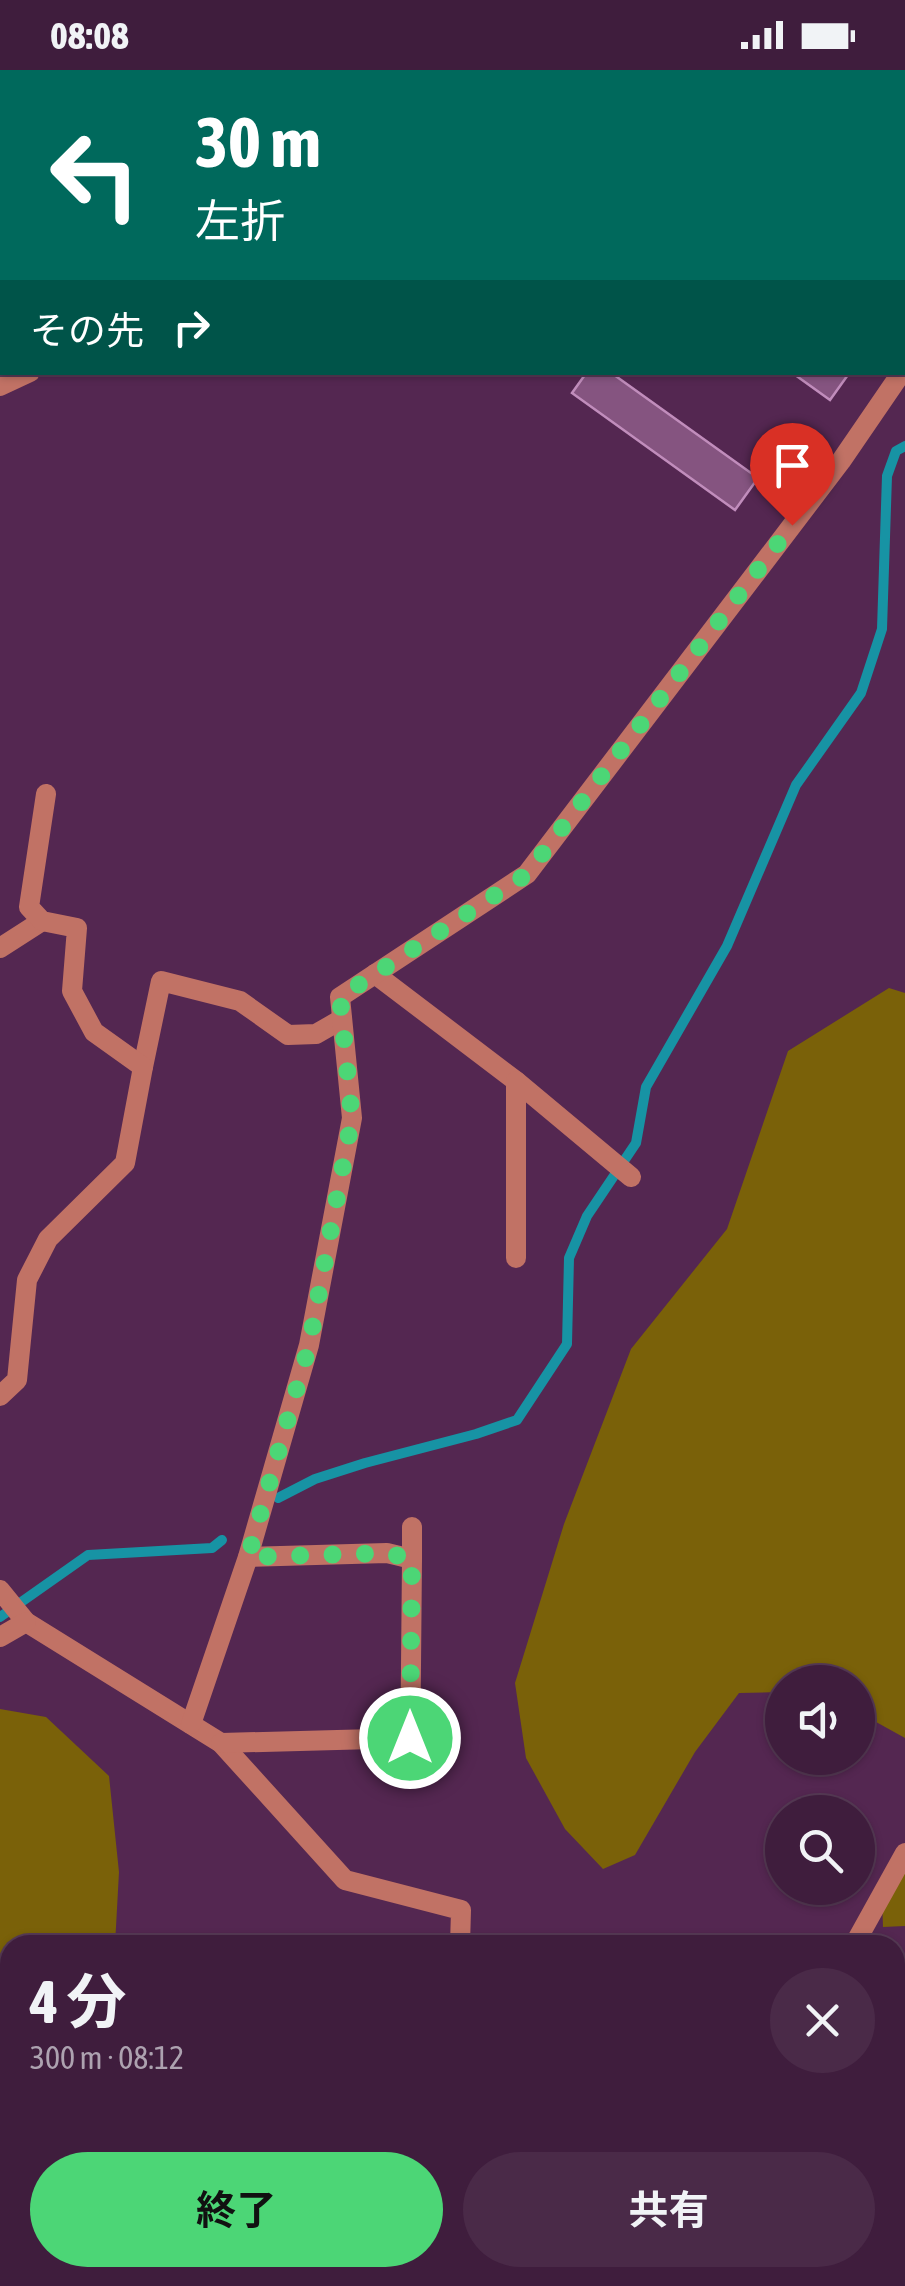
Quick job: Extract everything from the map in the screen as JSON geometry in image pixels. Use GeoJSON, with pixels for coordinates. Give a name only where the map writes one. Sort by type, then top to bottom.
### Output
{"type":"FeatureCollection","features":[{"type":"Feature","properties":{"kind":"street"},"geometry":{"type":"LineString","coordinates":[[0,386],[24,375]]}},
{"type":"Feature","properties":{"kind":"street"},"geometry":{"type":"LineString","coordinates":[[191,1724],[248,1557],[309,1346],[352,1118],[340,997],[527,874],[841,461],[900,375]]}},
{"type":"Feature","properties":{"kind":"street"},"geometry":{"type":"LineString","coordinates":[[46,794],[29,907],[42,921],[76,928],[72,990],[94,1032],[143,1067]]}},
{"type":"Feature","properties":{"kind":"street"},"geometry":{"type":"LineString","coordinates":[[0,948],[42,921]]}},
{"type":"Feature","properties":{"kind":"street"},"geometry":{"type":"LineString","coordinates":[[375,974],[516,1081],[631,1177]]}},
{"type":"Feature","properties":{"kind":"street"},"geometry":{"type":"LineString","coordinates":[[0,1396],[18,1380],[28,1280],[48,1239],[125,1163],[161,981],[240,1001],[288,1034],[316,1034],[342,1019]]}},
{"type":"Feature","properties":{"kind":"street"},"geometry":{"type":"LineString","coordinates":[[516,1081],[516,1258]]}},
{"type":"Feature","properties":{"kind":"street"},"geometry":{"type":"LineString","coordinates":[[410,1772],[412,1527]]}},
{"type":"Feature","properties":{"kind":"street"},"geometry":{"type":"LineString","coordinates":[[248,1557],[387,1553],[412,1559]]}},
{"type":"Feature","properties":{"kind":"street"},"geometry":{"type":"LineString","coordinates":[[0,1636],[13,1607],[221,1743],[345,1880],[461,1910],[460,1935]]}},
{"type":"Feature","properties":{"kind":"street"},"geometry":{"type":"LineString","coordinates":[[221,1743],[410,1738]]}},
{"type":"Feature","properties":{"kind":"street"},"geometry":{"type":"LineString","coordinates":[[860,1935],[905,1853]]}},
{"type":"Feature","properties":{"kind":"shaded area"},"geometry":{"type":"Polygon","coordinates":[[[889,988],[905,993],[905,1738],[875,1721],[875,1665],[765,1665],[765,1692],[739,1693],[695,1752],[635,1855],[603,1869],[565,1829],[526,1758],[515,1683],[564,1524],[631,1349],[727,1229],[788,1051],[889,988]]]}},
{"type":"Feature","properties":{"kind":"shaded area"},"geometry":{"type":"Polygon","coordinates":[[[0,1709],[46,1717],[109,1776],[119,1872],[116,1935],[0,1935],[0,1709]]]}},
{"type":"Feature","properties":{"kind":"shaded area"},"geometry":{"type":"Polygon","coordinates":[[[905,1864],[905,1926],[883,1927],[882,1898],[905,1864]]]}},
{"type":"Feature","properties":{"kind":"building"},"geometry":{"type":"Polygon","coordinates":[[[585,375],[614,375],[758,478],[735,510],[572,393],[585,375]]]}},
{"type":"Feature","properties":{"kind":"building"},"geometry":{"type":"Polygon","coordinates":[[[795,375],[848,375],[830,400],[795,375]]]}},
{"type":"Feature","properties":{"kind":"waterway"},"geometry":{"type":"LineString","coordinates":[[278,1498],[315,1479],[517,1420],[567,1344],[569,1258],[587,1216],[636,1143],[646,1087],[727,946],[796,785],[861,693],[882,629],[887,476],[896,451],[905,446]]}},
{"type":"Feature","properties":{"kind":"waterway"},"geometry":{"type":"LineString","coordinates":[[0,1617],[88,1555],[212,1548],[222,1540]]}},
{"type":"Feature","properties":{"kind":"route"},"geometry":{"type":"LineString","coordinates":[[410,1738],[412,1559],[387,1553],[248,1557],[309,1346],[352,1118],[340,997],[527,874],[792,525]]}}]}
